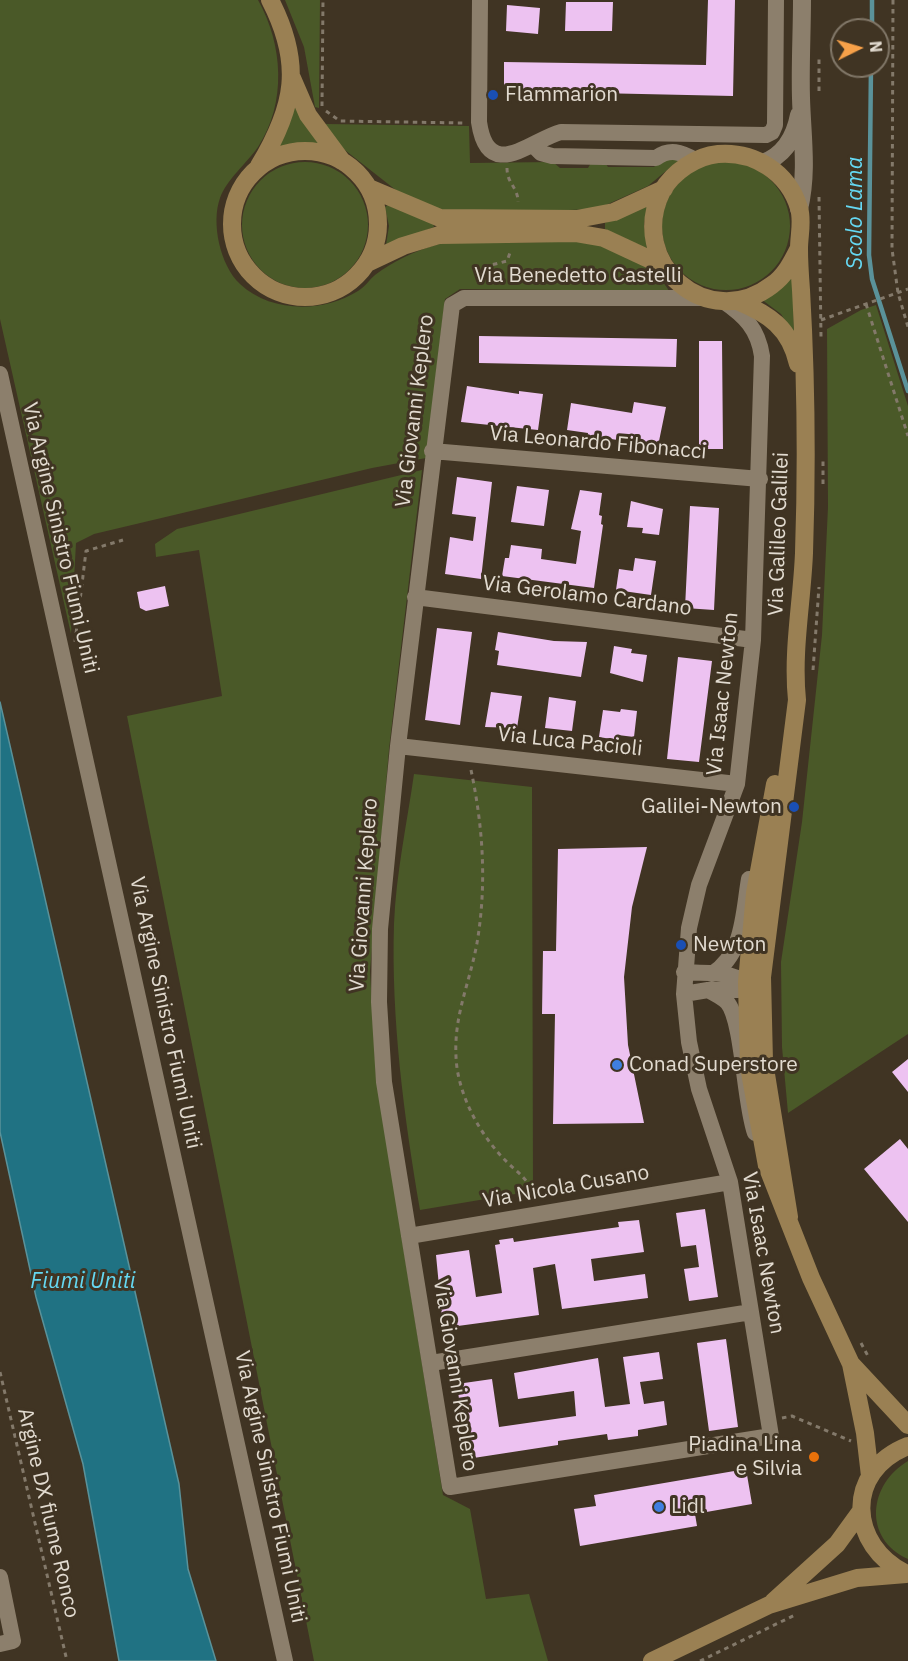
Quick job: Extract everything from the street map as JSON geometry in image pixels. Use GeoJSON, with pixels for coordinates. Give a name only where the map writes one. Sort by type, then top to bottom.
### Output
{"type":"FeatureCollection","features":[{"type":"Feature","properties":{"kind":"main road"},"geometry":{"type":"LineString","coordinates":[[270,0],[282,24],[290,49],[291,78],[288,100],[275,140],[259,168],[243,185],[234,206],[232,229],[237,252],[249,272],[266,287],[287,296],[310,298],[333,292],[352,281],[367,263],[375,245],[378,226],[376,207],[369,188],[361,177],[342,161],[308,115],[291,78]]}},
{"type":"Feature","properties":{"kind":"main road"},"geometry":{"type":"LineString","coordinates":[[259,168],[278,157],[299,151],[321,153],[342,161]]}},
{"type":"Feature","properties":{"kind":"main road"},"geometry":{"type":"LineString","coordinates":[[730,153],[747,156],[764,163],[785,181],[799,209],[799,248],[788,270],[774,285],[756,296],[722,300],[681,286],[664,266],[656,247],[653,227],[656,207],[664,189],[677,172],[695,160],[730,153]]}},
{"type":"Feature","properties":{"kind":"main road"},"geometry":{"type":"LineString","coordinates":[[369,188],[440,218],[565,219],[614,212],[664,189]]}},
{"type":"Feature","properties":{"kind":"main road"},"geometry":{"type":"LineString","coordinates":[[367,263],[403,246],[439,235],[575,233],[604,238],[664,266]]}},
{"type":"Feature","properties":{"kind":"main road","name":"Via Galileo Galilei"},"geometry":{"type":"LineString","coordinates":[[789,1217],[764,1062],[762,977],[795,711],[804,554],[804,352],[799,248]]}},
{"type":"Feature","properties":{"kind":"main road","name":"Via Galileo Galilei"},"geometry":{"type":"LineString","coordinates":[[722,300],[764,312],[788,334],[795,351],[803,390]]}},
{"type":"Feature","properties":{"kind":"main road","name":"Via Galileo Galilei"},"geometry":{"type":"LineString","coordinates":[[795,680],[786,695],[774,790],[755,893],[747,982],[749,1067],[762,1147],[811,1278],[851,1364],[866,1433],[870,1476]]}},
{"type":"Feature","properties":{"kind":"main road","name":"Via Galileo Galilei"},"geometry":{"type":"LineString","coordinates":[[851,1364],[908,1425]]}},
{"type":"Feature","properties":{"kind":"main road"},"geometry":{"type":"LineString","coordinates":[[907,1574],[888,1564],[874,1550],[865,1531],[861,1511],[863,1492],[870,1476],[882,1461],[896,1450],[908,1446]]}},
{"type":"Feature","properties":{"kind":"main road"},"geometry":{"type":"LineString","coordinates":[[769,1605],[837,1544],[861,1511]]}},
{"type":"Feature","properties":{"kind":"main road"},"geometry":{"type":"LineString","coordinates":[[652,1661],[769,1605],[856,1578],[907,1574]]}},
{"type":"Feature","properties":{"kind":"street"},"geometry":{"type":"LineString","coordinates":[[480,0],[479,98],[482,138],[490,149],[507,155],[520,153],[549,135],[561,132],[766,135],[772,132],[775,125],[776,0]]}},
{"type":"Feature","properties":{"kind":"street"},"geometry":{"type":"LineString","coordinates":[[799,209],[804,178],[801,98],[802,0]]}},
{"type":"Feature","properties":{"kind":"street"},"geometry":{"type":"LineString","coordinates":[[775,64],[801,63]]}},
{"type":"Feature","properties":{"kind":"street"},"geometry":{"type":"LineString","coordinates":[[764,163],[776,158],[796,131],[801,98]]}},
{"type":"Feature","properties":{"kind":"street"},"geometry":{"type":"LineString","coordinates":[[662,133],[664,152]]}},
{"type":"Feature","properties":{"kind":"street"},"geometry":{"type":"LineString","coordinates":[[706,134],[719,141],[730,153]]}},
{"type":"Feature","properties":{"kind":"street"},"geometry":{"type":"LineString","coordinates":[[533,145],[542,153],[552,156],[656,158],[664,152],[676,151],[695,160]]}},
{"type":"Feature","properties":{"kind":"street","name":"Via Benedetto Castelli"},"geometry":{"type":"LineString","coordinates":[[452,304],[464,298],[722,300]]}},
{"type":"Feature","properties":{"kind":"street","name":"Via Isaac Newton"},"geometry":{"type":"LineString","coordinates":[[722,300],[749,322],[760,344],[762,356],[760,479],[753,640],[737,784],[699,885],[689,928],[684,994],[689,1042],[699,1089],[730,1182],[770,1428]]}},
{"type":"Feature","properties":{"kind":"street","name":"Via Giovanni Keplero"},"geometry":{"type":"LineString","coordinates":[[452,304],[432,451],[398,746],[380,929],[379,1002],[384,1082],[450,1487],[770,1428]]}},
{"type":"Feature","properties":{"kind":"street","name":"Via Argine Sinistro Fiumi Uniti"},"geometry":{"type":"LineString","coordinates":[[0,374],[285,1661]]}},
{"type":"Feature","properties":{"kind":"street","name":"Via Leonardo Fibonacci"},"geometry":{"type":"LineString","coordinates":[[432,451],[760,479]]}},
{"type":"Feature","properties":{"kind":"street","name":"Via Gerolamo Cardano"},"geometry":{"type":"LineString","coordinates":[[415,597],[753,640]]}},
{"type":"Feature","properties":{"kind":"street","name":"Via Luca Pacioli"},"geometry":{"type":"LineString","coordinates":[[398,746],[737,784]]}},
{"type":"Feature","properties":{"kind":"street"},"geometry":{"type":"LineString","coordinates":[[684,994],[710,982],[725,966],[736,949],[761,819],[774,790]]}},
{"type":"Feature","properties":{"kind":"street"},"geometry":{"type":"LineString","coordinates":[[684,972],[710,982],[738,990],[743,989],[754,975],[762,914],[770,900]]}},
{"type":"Feature","properties":{"kind":"street"},"geometry":{"type":"LineString","coordinates":[[710,982],[732,1010],[737,1027],[748,1111],[762,1147]]}},
{"type":"Feature","properties":{"kind":"street"},"geometry":{"type":"LineString","coordinates":[[747,982],[756,998],[757,1051],[764,1062]]}},
{"type":"Feature","properties":{"kind":"street","name":"Via Nicola Cusano"},"geometry":{"type":"LineString","coordinates":[[409,1236],[730,1182]]}},
{"type":"Feature","properties":{"kind":"street"},"geometry":{"type":"LineString","coordinates":[[431,1363],[751,1312]]}},
{"type":"Feature","properties":{"kind":"street"},"geometry":{"type":"LineString","coordinates":[[0,1577],[13,1641],[0,1644]]}},
{"type":"Feature","properties":{"kind":"path"},"geometry":{"type":"LineString","coordinates":[[323,0],[322,108],[340,121],[463,123],[470,120]]}},
{"type":"Feature","properties":{"kind":"path"},"geometry":{"type":"LineString","coordinates":[[893,0],[892,249],[898,293],[908,327]]}},
{"type":"Feature","properties":{"kind":"path"},"geometry":{"type":"LineString","coordinates":[[507,163],[507,178],[518,194],[518,211]]}},
{"type":"Feature","properties":{"kind":"path"},"geometry":{"type":"LineString","coordinates":[[479,298],[478,277],[483,267],[507,261],[511,246]]}},
{"type":"Feature","properties":{"kind":"path"},"geometry":{"type":"LineString","coordinates":[[821,320],[908,289]]}},
{"type":"Feature","properties":{"kind":"path"},"geometry":{"type":"LineString","coordinates":[[866,304],[908,436]]}},
{"type":"Feature","properties":{"kind":"path"},"geometry":{"type":"LineString","coordinates":[[62,652],[77,641],[86,551],[123,540]]}},
{"type":"Feature","properties":{"kind":"path"},"geometry":{"type":"LineString","coordinates":[[467,753],[481,819],[483,868],[477,943],[458,1011],[457,1069],[471,1115],[501,1156],[530,1182],[541,1215]]}},
{"type":"Feature","properties":{"kind":"path","name":"Argine DX fiume Ronco"},"geometry":{"type":"LineString","coordinates":[[0,1372],[67,1661]]}},
{"type":"Feature","properties":{"kind":"path"},"geometry":{"type":"LineString","coordinates":[[770,1428],[792,1416],[852,1442],[852,1452]]}},
{"type":"Feature","properties":{"kind":"path"},"geometry":{"type":"LineString","coordinates":[[700,1661],[772,1626]]}},
{"type":"Feature","properties":{"kind":"green space"},"geometry":{"type":"Polygon","coordinates":[[[0,0],[258,0],[273,35],[277,54],[278,74],[274,112],[258,147],[223,191],[217,208],[219,243],[227,266],[240,284],[253,294],[282,305],[313,306],[344,298],[363,288],[375,275],[404,257],[440,244],[579,240],[595,241],[614,248],[647,268],[669,291],[460,289],[445,299],[426,458],[372,468],[94,534],[76,543],[71,634],[0,319],[0,0]]]}},
{"type":"Feature","properties":{"kind":"green space"},"geometry":{"type":"Polygon","coordinates":[[[285,0],[320,0],[319,108],[315,107],[304,47],[285,0]]]}},
{"type":"Feature","properties":{"kind":"green space"},"geometry":{"type":"Polygon","coordinates":[[[294,103],[322,146],[277,148],[294,103]]]}},
{"type":"Feature","properties":{"kind":"green space"},"geometry":{"type":"Polygon","coordinates":[[[325,124],[469,126],[470,163],[553,162],[560,168],[588,168],[592,161],[603,160],[608,167],[654,167],[661,160],[676,157],[678,161],[648,186],[597,209],[455,214],[406,198],[341,147],[325,124]]]}},
{"type":"Feature","properties":{"kind":"green space"},"geometry":{"type":"Polygon","coordinates":[[[305,162],[329,166],[350,180],[364,201],[368,225],[364,249],[350,270],[329,284],[305,288],[281,284],[260,270],[246,249],[242,225],[246,201],[260,180],[281,166],[305,162]]]}},
{"type":"Feature","properties":{"kind":"green space"},"geometry":{"type":"Polygon","coordinates":[[[726,162],[751,166],[772,180],[786,201],[790,226],[786,251],[772,272],[751,286],[726,290],[701,286],[680,272],[666,251],[662,226],[666,201],[680,180],[701,166],[726,162]]]}},
{"type":"Feature","properties":{"kind":"green space"},"geometry":{"type":"Polygon","coordinates":[[[388,205],[433,223],[434,227],[386,245],[389,226],[385,207],[388,205]]]}},
{"type":"Feature","properties":{"kind":"green space"},"geometry":{"type":"Polygon","coordinates":[[[648,205],[644,224],[647,249],[605,229],[605,223],[648,205]]]}},
{"type":"Feature","properties":{"kind":"green space"},"geometry":{"type":"Polygon","coordinates":[[[790,276],[793,280],[794,335],[781,314],[761,299],[790,276]]]}},
{"type":"Feature","properties":{"kind":"green space"},"geometry":{"type":"Polygon","coordinates":[[[876,305],[908,406],[908,1034],[788,1113],[782,1047],[781,962],[802,822],[822,635],[828,507],[827,329],[861,310],[876,305]]]}},
{"type":"Feature","properties":{"kind":"green space"},"geometry":{"type":"Polygon","coordinates":[[[422,470],[389,749],[370,971],[376,1076],[443,1495],[470,1509],[486,1599],[529,1594],[548,1661],[314,1661],[127,716],[222,696],[199,550],[156,557],[155,544],[177,529],[422,470]]]}},
{"type":"Feature","properties":{"kind":"green space"},"geometry":{"type":"Polygon","coordinates":[[[414,774],[532,787],[533,1191],[420,1210],[400,1067],[394,960],[397,886],[414,774]]]}},
{"type":"Feature","properties":{"kind":"green space"},"geometry":{"type":"Polygon","coordinates":[[[908,1461],[908,1559],[893,1550],[883,1538],[876,1511],[885,1483],[908,1461]]]}},
{"type":"Feature","properties":{"kind":"water","name":"Fiumi Uniti"},"geometry":{"type":"Polygon","coordinates":[[[0,702],[179,1484],[188,1569],[216,1661],[119,1661],[83,1464],[36,1297],[0,1132],[0,702]]]}},
{"type":"Feature","properties":{"kind":"building"},"geometry":{"type":"Polygon","coordinates":[[[708,0],[735,0],[733,96],[504,91],[504,62],[706,65],[708,0]]]}},
{"type":"Feature","properties":{"kind":"building"},"geometry":{"type":"Polygon","coordinates":[[[566,2],[613,2],[612,31],[565,31],[566,2]]]}},
{"type":"Feature","properties":{"kind":"building"},"geometry":{"type":"Polygon","coordinates":[[[507,5],[540,8],[538,34],[506,31],[507,5]]]}},
{"type":"Feature","properties":{"kind":"building"},"geometry":{"type":"Polygon","coordinates":[[[479,336],[677,339],[676,367],[479,363],[479,336]]]}},
{"type":"Feature","properties":{"kind":"building"},"geometry":{"type":"Polygon","coordinates":[[[699,341],[722,341],[723,449],[699,449],[699,341]]]}},
{"type":"Feature","properties":{"kind":"building"},"geometry":{"type":"Polygon","coordinates":[[[467,386],[519,394],[519,391],[543,394],[538,430],[461,422],[467,386]]]}},
{"type":"Feature","properties":{"kind":"building"},"geometry":{"type":"Polygon","coordinates":[[[634,402],[666,407],[658,446],[611,439],[610,446],[587,443],[588,433],[567,430],[571,403],[632,413],[634,402]]]}},
{"type":"Feature","properties":{"kind":"building"},"geometry":{"type":"Polygon","coordinates":[[[457,477],[492,482],[481,579],[445,574],[450,537],[473,541],[476,517],[452,514],[457,477]]]}},
{"type":"Feature","properties":{"kind":"building"},"geometry":{"type":"Polygon","coordinates":[[[517,486],[549,490],[544,526],[511,522],[517,486]]]}},
{"type":"Feature","properties":{"kind":"building"},"geometry":{"type":"Polygon","coordinates":[[[580,490],[602,493],[599,515],[602,516],[601,524],[603,525],[594,588],[502,576],[505,558],[509,558],[511,545],[542,549],[541,559],[576,564],[581,531],[571,529],[580,490]]]}},
{"type":"Feature","properties":{"kind":"building"},"geometry":{"type":"Polygon","coordinates":[[[631,501],[663,509],[659,535],[642,533],[643,528],[627,527],[631,501]]]}},
{"type":"Feature","properties":{"kind":"building"},"geometry":{"type":"Polygon","coordinates":[[[690,506],[719,508],[714,610],[685,608],[690,506]]]}},
{"type":"Feature","properties":{"kind":"building"},"geometry":{"type":"Polygon","coordinates":[[[635,558],[656,561],[651,595],[616,590],[619,569],[633,571],[635,558]]]}},
{"type":"Feature","properties":{"kind":"building"},"geometry":{"type":"Polygon","coordinates":[[[165,586],[169,606],[146,611],[140,608],[137,592],[165,586]]]}},
{"type":"Feature","properties":{"kind":"building"},"geometry":{"type":"Polygon","coordinates":[[[437,628],[472,632],[460,725],[425,720],[437,628]]]}},
{"type":"Feature","properties":{"kind":"building"},"geometry":{"type":"Polygon","coordinates":[[[498,632],[554,641],[587,642],[581,677],[497,665],[499,651],[495,650],[498,632]]]}},
{"type":"Feature","properties":{"kind":"building"},"geometry":{"type":"Polygon","coordinates":[[[614,646],[632,649],[631,653],[647,655],[643,682],[610,673],[614,646]]]}},
{"type":"Feature","properties":{"kind":"building"},"geometry":{"type":"Polygon","coordinates":[[[678,657],[712,661],[699,762],[667,759],[678,657]]]}},
{"type":"Feature","properties":{"kind":"building"},"geometry":{"type":"Polygon","coordinates":[[[491,692],[522,696],[517,728],[485,727],[491,692]]]}},
{"type":"Feature","properties":{"kind":"building"},"geometry":{"type":"Polygon","coordinates":[[[549,697],[576,701],[572,731],[545,728],[549,697]]]}},
{"type":"Feature","properties":{"kind":"building"},"geometry":{"type":"Polygon","coordinates":[[[621,709],[637,711],[634,737],[618,735],[617,740],[599,737],[603,710],[620,712],[621,709]]]}},
{"type":"Feature","properties":{"kind":"building"},"geometry":{"type":"Polygon","coordinates":[[[647,847],[632,907],[624,977],[628,1045],[644,1123],[553,1124],[555,1014],[542,1014],[543,951],[556,951],[558,849],[647,847]]]}},
{"type":"Feature","properties":{"kind":"building"},"geometry":{"type":"Polygon","coordinates":[[[908,1059],[908,1092],[892,1072],[908,1059]]]}},
{"type":"Feature","properties":{"kind":"building"},"geometry":{"type":"Polygon","coordinates":[[[900,1139],[908,1149],[908,1222],[864,1169],[900,1139]]]}},
{"type":"Feature","properties":{"kind":"building"},"geometry":{"type":"Polygon","coordinates":[[[705,1209],[718,1297],[689,1301],[684,1269],[699,1267],[696,1245],[681,1247],[676,1213],[705,1209]]]}},
{"type":"Feature","properties":{"kind":"building"},"geometry":{"type":"Polygon","coordinates":[[[639,1220],[644,1252],[591,1259],[594,1281],[645,1274],[648,1298],[562,1309],[555,1264],[533,1268],[539,1315],[443,1328],[436,1255],[469,1250],[476,1297],[502,1293],[495,1245],[500,1244],[499,1240],[513,1238],[514,1242],[619,1227],[618,1222],[639,1220]]]}},
{"type":"Feature","properties":{"kind":"building"},"geometry":{"type":"Polygon","coordinates":[[[726,1339],[738,1427],[709,1431],[697,1343],[726,1339]]]}},
{"type":"Feature","properties":{"kind":"building"},"geometry":{"type":"Polygon","coordinates":[[[659,1352],[663,1379],[640,1382],[644,1404],[664,1401],[667,1425],[638,1430],[638,1436],[608,1440],[607,1434],[558,1441],[558,1445],[467,1459],[457,1384],[492,1379],[499,1427],[576,1416],[574,1391],[518,1399],[514,1373],[598,1358],[605,1407],[630,1404],[623,1357],[659,1352]]]}},
{"type":"Feature","properties":{"kind":"building","name":"Lidl"},"geometry":{"type":"Polygon","coordinates":[[[746,1469],[752,1504],[695,1514],[697,1526],[580,1546],[574,1509],[596,1506],[594,1495],[746,1469]]]}},
{"type":"Feature","properties":{"kind":"waterway","name":"Scolo Lama"},"geometry":{"type":"LineString","coordinates":[[872,0],[872,18]]}},
{"type":"Feature","properties":{"kind":"waterway","name":"Scolo Lama"},"geometry":{"type":"LineString","coordinates":[[871,78],[869,255],[872,279],[908,391]]}},
{"type":"Feature","properties":{"kind":"place","name":"Flammarion"},"geometry":{"type":"Point","coordinates":[493,95]}},
{"type":"Feature","properties":{"kind":"place","name":"Galilei-Newton"},"geometry":{"type":"Point","coordinates":[794,807]}},
{"type":"Feature","properties":{"kind":"place","name":"Newton"},"geometry":{"type":"Point","coordinates":[681,945]}},
{"type":"Feature","properties":{"kind":"place","name":"Conad Superstore"},"geometry":{"type":"Point","coordinates":[617,1065]}},
{"type":"Feature","properties":{"kind":"place","name":"Piadina Lina e Silvia"},"geometry":{"type":"Point","coordinates":[814,1457]}},
{"type":"Feature","properties":{"kind":"place","name":"Lidl"},"geometry":{"type":"Point","coordinates":[659,1507]}}]}
